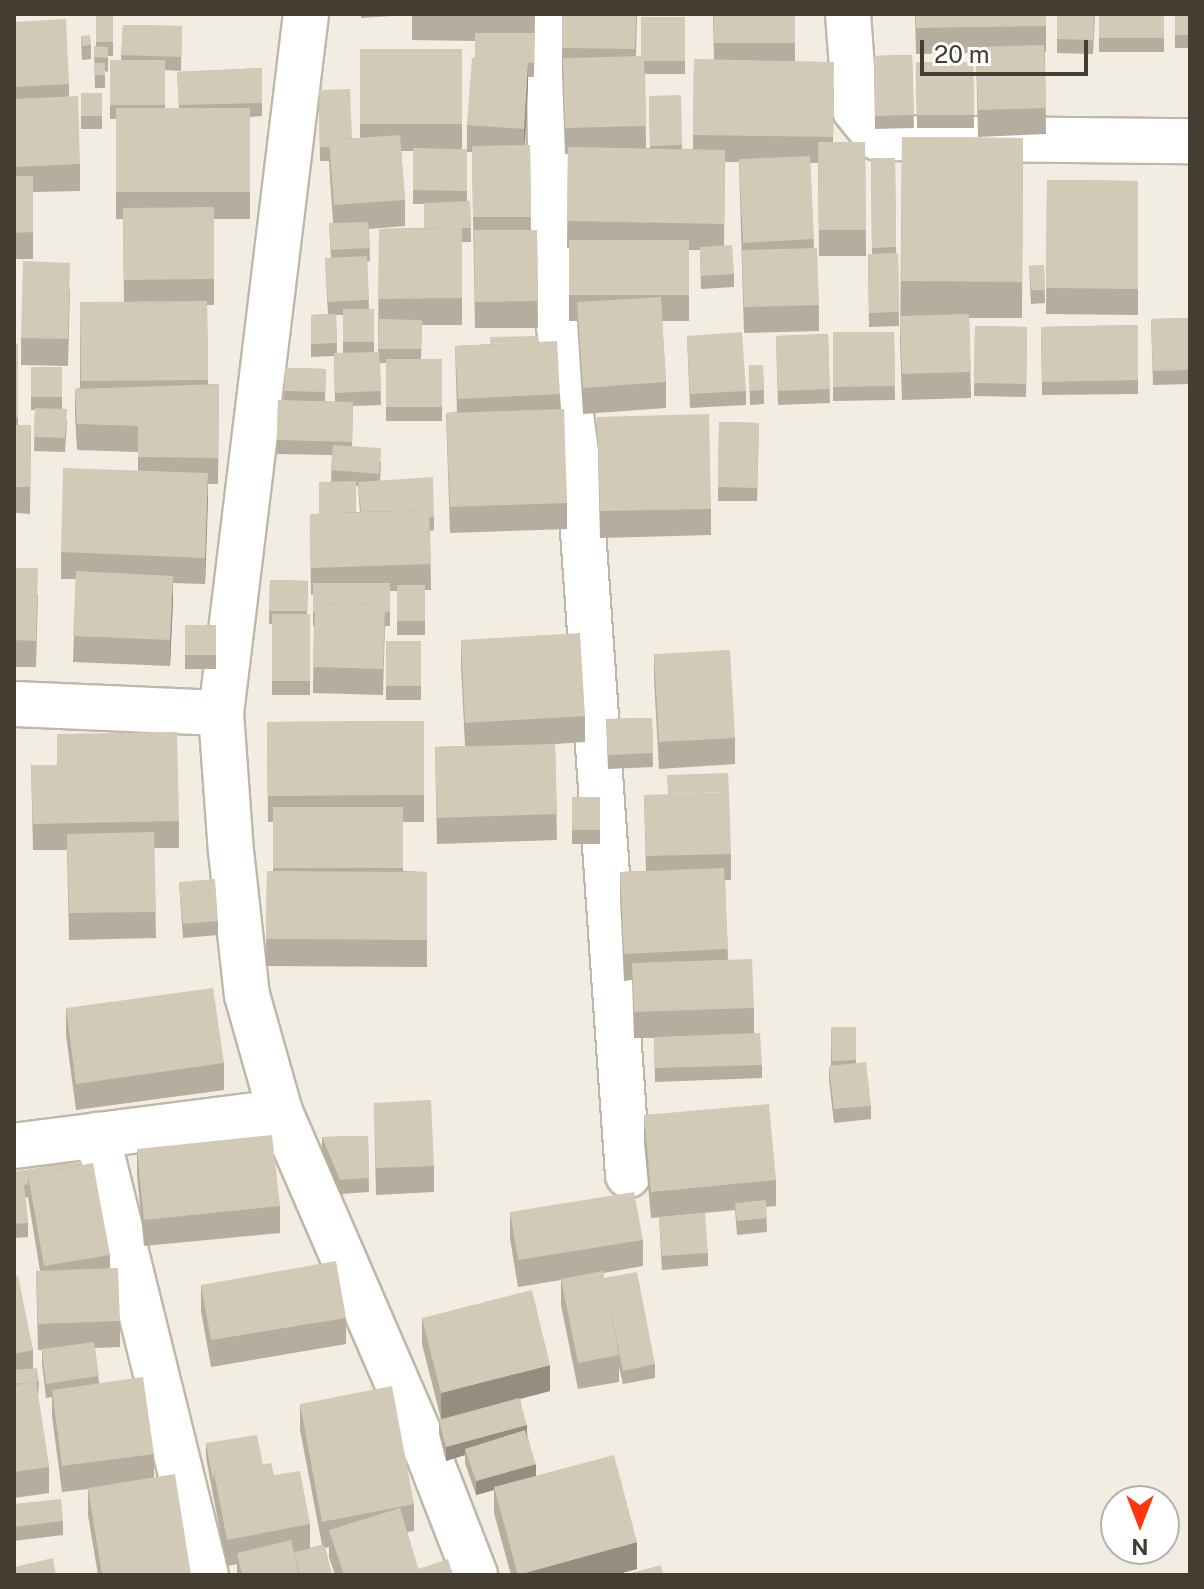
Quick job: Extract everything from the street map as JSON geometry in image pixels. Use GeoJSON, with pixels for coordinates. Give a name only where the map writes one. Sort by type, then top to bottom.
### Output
{"type":"FeatureCollection","features":[{"type":"Feature","properties":{"kind":"street"},"geometry":{"type":"LineString","coordinates":[[306,14],[221,713],[247,995],[280,1112],[427,1451],[475,1575]]}},
{"type":"Feature","properties":{"kind":"street"},"geometry":{"type":"LineString","coordinates":[[548,14],[552,276],[579,474],[628,1175]]}},
{"type":"Feature","properties":{"kind":"street"},"geometry":{"type":"LineString","coordinates":[[848,14],[855,110],[878,138],[1190,141]]}},
{"type":"Feature","properties":{"kind":"street"},"geometry":{"type":"LineString","coordinates":[[14,704],[221,713]]}},
{"type":"Feature","properties":{"kind":"street"},"geometry":{"type":"LineString","coordinates":[[14,1146],[280,1112]]}},
{"type":"Feature","properties":{"kind":"street"},"geometry":{"type":"LineString","coordinates":[[97,1135],[206,1575]]}},
{"type":"Feature","properties":{"kind":"building"},"geometry":{"type":"Polygon","coordinates":[[[96,14],[113,14],[113,42],[96,42],[96,14]]]}},
{"type":"Feature","properties":{"kind":"building"},"geometry":{"type":"Polygon","coordinates":[[[430,14],[534,14],[534,16],[430,14]]]}},
{"type":"Feature","properties":{"kind":"building"},"geometry":{"type":"Polygon","coordinates":[[[562,14],[636,14],[635,49],[562,48],[562,14]]]}},
{"type":"Feature","properties":{"kind":"building"},"geometry":{"type":"Polygon","coordinates":[[[714,14],[795,14],[795,43],[714,43],[714,14]]]}},
{"type":"Feature","properties":{"kind":"building"},"geometry":{"type":"Polygon","coordinates":[[[916,14],[1046,14],[1046,26],[916,28],[916,14]]]}},
{"type":"Feature","properties":{"kind":"building"},"geometry":{"type":"Polygon","coordinates":[[[1057,14],[1094,14],[1093,40],[1057,39],[1057,14]]]}},
{"type":"Feature","properties":{"kind":"building"},"geometry":{"type":"Polygon","coordinates":[[[1099,14],[1164,14],[1164,38],[1099,38],[1099,14]]]}},
{"type":"Feature","properties":{"kind":"building"},"geometry":{"type":"Polygon","coordinates":[[[1175,14],[1190,14],[1190,35],[1175,35],[1175,14]]]}},
{"type":"Feature","properties":{"kind":"building"},"geometry":{"type":"Polygon","coordinates":[[[641,17],[685,17],[685,61],[644,61],[644,56],[641,57],[641,17]]]}},
{"type":"Feature","properties":{"kind":"building"},"geometry":{"type":"Polygon","coordinates":[[[66,19],[69,84],[14,87],[14,22],[66,19]]]}},
{"type":"Feature","properties":{"kind":"building"},"geometry":{"type":"Polygon","coordinates":[[[123,25],[182,26],[181,57],[121,55],[123,25]]]}},
{"type":"Feature","properties":{"kind":"building"},"geometry":{"type":"Polygon","coordinates":[[[475,33],[534,33],[534,63],[475,59],[475,33]]]}},
{"type":"Feature","properties":{"kind":"building"},"geometry":{"type":"Polygon","coordinates":[[[90,35],[91,45],[82,46],[81,36],[90,35]]]}},
{"type":"Feature","properties":{"kind":"building"},"geometry":{"type":"Polygon","coordinates":[[[1044,45],[1046,108],[978,110],[976,47],[1044,45]]]}},
{"type":"Feature","properties":{"kind":"building"},"geometry":{"type":"Polygon","coordinates":[[[94,46],[108,47],[108,58],[94,57],[94,46]]]}},
{"type":"Feature","properties":{"kind":"building"},"geometry":{"type":"Polygon","coordinates":[[[360,49],[462,49],[462,124],[360,124],[360,49]]]}},
{"type":"Feature","properties":{"kind":"building"},"geometry":{"type":"Polygon","coordinates":[[[912,55],[914,115],[875,116],[874,56],[912,55]]]}},
{"type":"Feature","properties":{"kind":"building"},"geometry":{"type":"Polygon","coordinates":[[[644,56],[646,126],[565,128],[563,58],[644,56]]]}},
{"type":"Feature","properties":{"kind":"building"},"geometry":{"type":"Polygon","coordinates":[[[472,58],[528,62],[524,129],[467,125],[472,58]]]}},
{"type":"Feature","properties":{"kind":"building"},"geometry":{"type":"Polygon","coordinates":[[[694,59],[834,62],[833,137],[693,135],[694,59]]]}},
{"type":"Feature","properties":{"kind":"building"},"geometry":{"type":"Polygon","coordinates":[[[110,60],[165,60],[165,105],[110,105],[110,60]]]}},
{"type":"Feature","properties":{"kind":"building"},"geometry":{"type":"Polygon","coordinates":[[[916,62],[973,62],[974,115],[917,115],[916,62]]]}},
{"type":"Feature","properties":{"kind":"building"},"geometry":{"type":"Polygon","coordinates":[[[95,63],[105,63],[105,75],[95,75],[95,63]]]}},
{"type":"Feature","properties":{"kind":"building"},"geometry":{"type":"Polygon","coordinates":[[[262,68],[262,103],[179,105],[177,72],[262,68]]]}},
{"type":"Feature","properties":{"kind":"building"},"geometry":{"type":"Polygon","coordinates":[[[350,89],[352,138],[329,140],[329,147],[320,147],[319,90],[350,89]]]}},
{"type":"Feature","properties":{"kind":"building"},"geometry":{"type":"Polygon","coordinates":[[[81,93],[102,93],[102,116],[81,116],[81,93]]]}},
{"type":"Feature","properties":{"kind":"building"},"geometry":{"type":"Polygon","coordinates":[[[681,95],[682,145],[650,146],[649,96],[681,95]]]}},
{"type":"Feature","properties":{"kind":"building"},"geometry":{"type":"Polygon","coordinates":[[[78,96],[80,164],[14,167],[14,99],[78,96]]]}},
{"type":"Feature","properties":{"kind":"building"},"geometry":{"type":"Polygon","coordinates":[[[116,108],[250,108],[250,192],[116,192],[116,108]]]}},
{"type":"Feature","properties":{"kind":"building"},"geometry":{"type":"Polygon","coordinates":[[[400,135],[405,200],[334,205],[329,140],[400,135]]]}},
{"type":"Feature","properties":{"kind":"building"},"geometry":{"type":"Polygon","coordinates":[[[902,137],[1023,138],[1022,282],[901,281],[902,137]]]}},
{"type":"Feature","properties":{"kind":"building"},"geometry":{"type":"Polygon","coordinates":[[[818,142],[865,142],[866,230],[819,230],[818,142]]]}},
{"type":"Feature","properties":{"kind":"building"},"geometry":{"type":"Polygon","coordinates":[[[530,145],[531,217],[473,217],[472,146],[530,145]]]}},
{"type":"Feature","properties":{"kind":"building"},"geometry":{"type":"Polygon","coordinates":[[[568,147],[725,150],[724,224],[567,221],[568,147]]]}},
{"type":"Feature","properties":{"kind":"building"},"geometry":{"type":"Polygon","coordinates":[[[413,148],[467,149],[467,191],[413,190],[413,148]]]}},
{"type":"Feature","properties":{"kind":"building"},"geometry":{"type":"Polygon","coordinates":[[[810,156],[814,239],[743,243],[739,159],[810,156]]]}},
{"type":"Feature","properties":{"kind":"building"},"geometry":{"type":"Polygon","coordinates":[[[871,158],[895,158],[896,247],[872,248],[871,158]]]}},
{"type":"Feature","properties":{"kind":"building"},"geometry":{"type":"Polygon","coordinates":[[[14,176],[33,176],[33,232],[14,233],[14,176]]]}},
{"type":"Feature","properties":{"kind":"building"},"geometry":{"type":"Polygon","coordinates":[[[1047,180],[1138,181],[1138,289],[1046,288],[1047,180]]]}},
{"type":"Feature","properties":{"kind":"building"},"geometry":{"type":"Polygon","coordinates":[[[470,201],[471,228],[424,228],[424,203],[470,201]]]}},
{"type":"Feature","properties":{"kind":"building"},"geometry":{"type":"Polygon","coordinates":[[[214,207],[214,279],[124,280],[123,208],[214,207]]]}},
{"type":"Feature","properties":{"kind":"building"},"geometry":{"type":"Polygon","coordinates":[[[368,222],[370,248],[331,250],[329,223],[368,222]]]}},
{"type":"Feature","properties":{"kind":"building"},"geometry":{"type":"Polygon","coordinates":[[[462,228],[462,298],[379,299],[379,229],[462,228]]]}},
{"type":"Feature","properties":{"kind":"building"},"geometry":{"type":"Polygon","coordinates":[[[474,230],[537,230],[538,301],[475,302],[474,230]]]}},
{"type":"Feature","properties":{"kind":"building"},"geometry":{"type":"Polygon","coordinates":[[[569,240],[689,240],[689,295],[569,295],[569,240]]]}},
{"type":"Feature","properties":{"kind":"building"},"geometry":{"type":"Polygon","coordinates":[[[732,245],[734,274],[701,276],[700,247],[732,245]]]}},
{"type":"Feature","properties":{"kind":"building"},"geometry":{"type":"Polygon","coordinates":[[[817,248],[819,305],[744,307],[742,250],[817,248]]]}},
{"type":"Feature","properties":{"kind":"building"},"geometry":{"type":"Polygon","coordinates":[[[898,253],[899,312],[869,313],[868,254],[898,253]]]}},
{"type":"Feature","properties":{"kind":"building"},"geometry":{"type":"Polygon","coordinates":[[[367,256],[369,300],[328,302],[325,258],[367,256]]]}},
{"type":"Feature","properties":{"kind":"building"},"geometry":{"type":"Polygon","coordinates":[[[23,261],[70,263],[68,339],[21,338],[23,261]]]}},
{"type":"Feature","properties":{"kind":"building"},"geometry":{"type":"Polygon","coordinates":[[[1044,265],[1045,290],[1031,290],[1029,266],[1044,265]]]}},
{"type":"Feature","properties":{"kind":"building"},"geometry":{"type":"Polygon","coordinates":[[[661,297],[666,382],[583,388],[577,302],[661,297]]]}},
{"type":"Feature","properties":{"kind":"building"},"geometry":{"type":"Polygon","coordinates":[[[207,301],[208,380],[81,381],[80,302],[207,301]]]}},
{"type":"Feature","properties":{"kind":"building"},"geometry":{"type":"Polygon","coordinates":[[[343,309],[374,309],[374,342],[343,342],[343,309]]]}},
{"type":"Feature","properties":{"kind":"building"},"geometry":{"type":"Polygon","coordinates":[[[336,314],[337,343],[311,344],[311,315],[336,314]]]}},
{"type":"Feature","properties":{"kind":"building"},"geometry":{"type":"Polygon","coordinates":[[[969,314],[971,372],[902,374],[900,316],[969,314]]]}},
{"type":"Feature","properties":{"kind":"building"},"geometry":{"type":"Polygon","coordinates":[[[1190,318],[1190,370],[1153,371],[1151,319],[1190,318]]]}},
{"type":"Feature","properties":{"kind":"building"},"geometry":{"type":"Polygon","coordinates":[[[379,319],[422,320],[421,349],[378,349],[379,319]]]}},
{"type":"Feature","properties":{"kind":"building"},"geometry":{"type":"Polygon","coordinates":[[[1138,325],[1138,380],[1042,382],[1041,327],[1138,325]]]}},
{"type":"Feature","properties":{"kind":"building"},"geometry":{"type":"Polygon","coordinates":[[[975,326],[1027,327],[1026,384],[974,383],[975,326]]]}},
{"type":"Feature","properties":{"kind":"building"},"geometry":{"type":"Polygon","coordinates":[[[742,332],[746,391],[690,394],[687,336],[742,332]]]}},
{"type":"Feature","properties":{"kind":"building"},"geometry":{"type":"Polygon","coordinates":[[[833,332],[894,332],[895,386],[833,387],[833,332]]]}},
{"type":"Feature","properties":{"kind":"building"},"geometry":{"type":"Polygon","coordinates":[[[828,334],[830,389],[778,391],[776,336],[828,334]]]}},
{"type":"Feature","properties":{"kind":"building"},"geometry":{"type":"Polygon","coordinates":[[[538,336],[538,342],[490,344],[490,337],[538,336]]]}},
{"type":"Feature","properties":{"kind":"building"},"geometry":{"type":"Polygon","coordinates":[[[557,341],[560,394],[458,399],[455,346],[557,341]]]}},
{"type":"Feature","properties":{"kind":"building"},"geometry":{"type":"Polygon","coordinates":[[[14,344],[18,344],[18,417],[14,417],[14,344]]]}},
{"type":"Feature","properties":{"kind":"building"},"geometry":{"type":"Polygon","coordinates":[[[379,352],[381,391],[335,393],[334,353],[379,352]]]}},
{"type":"Feature","properties":{"kind":"building"},"geometry":{"type":"Polygon","coordinates":[[[386,359],[442,359],[442,407],[386,407],[386,359]]]}},
{"type":"Feature","properties":{"kind":"building"},"geometry":{"type":"Polygon","coordinates":[[[749,365],[763,365],[764,390],[750,391],[749,365]]]}},
{"type":"Feature","properties":{"kind":"building"},"geometry":{"type":"Polygon","coordinates":[[[31,367],[62,367],[62,397],[31,397],[31,367]]]}},
{"type":"Feature","properties":{"kind":"building"},"geometry":{"type":"Polygon","coordinates":[[[285,368],[326,369],[325,392],[284,391],[285,368]]]}},
{"type":"Feature","properties":{"kind":"building"},"geometry":{"type":"Polygon","coordinates":[[[219,384],[218,458],[138,457],[138,426],[77,424],[75,389],[219,384]]]}},
{"type":"Feature","properties":{"kind":"building"},"geometry":{"type":"Polygon","coordinates":[[[278,400],[353,402],[352,442],[277,440],[278,400]]]}},
{"type":"Feature","properties":{"kind":"building"},"geometry":{"type":"Polygon","coordinates":[[[35,408],[67,409],[65,438],[34,437],[35,408]]]}},
{"type":"Feature","properties":{"kind":"building"},"geometry":{"type":"Polygon","coordinates":[[[564,409],[567,503],[450,507],[446,413],[564,409]]]}},
{"type":"Feature","properties":{"kind":"building"},"geometry":{"type":"Polygon","coordinates":[[[709,414],[711,509],[600,511],[597,417],[709,414]]]}},
{"type":"Feature","properties":{"kind":"building"},"geometry":{"type":"Polygon","coordinates":[[[719,422],[759,423],[757,488],[718,487],[719,422]]]}},
{"type":"Feature","properties":{"kind":"building"},"geometry":{"type":"Polygon","coordinates":[[[14,425],[31,425],[30,487],[14,487],[14,425]]]}},
{"type":"Feature","properties":{"kind":"building"},"geometry":{"type":"Polygon","coordinates":[[[333,445],[381,448],[379,474],[331,470],[333,445]]]}},
{"type":"Feature","properties":{"kind":"building"},"geometry":{"type":"Polygon","coordinates":[[[63,468],[208,473],[205,558],[61,552],[63,468]]]}},
{"type":"Feature","properties":{"kind":"building"},"geometry":{"type":"Polygon","coordinates":[[[433,477],[434,517],[429,517],[429,510],[361,512],[358,482],[433,477]]]}},
{"type":"Feature","properties":{"kind":"building"},"geometry":{"type":"Polygon","coordinates":[[[356,481],[356,512],[319,514],[319,482],[356,481]]]}},
{"type":"Feature","properties":{"kind":"building"},"geometry":{"type":"Polygon","coordinates":[[[14,494],[16,494],[14,553],[14,494]]]}},
{"type":"Feature","properties":{"kind":"building"},"geometry":{"type":"Polygon","coordinates":[[[429,510],[431,564],[311,568],[310,514],[429,510]]]}},
{"type":"Feature","properties":{"kind":"building"},"geometry":{"type":"Polygon","coordinates":[[[14,568],[38,568],[36,641],[14,640],[14,568]]]}},
{"type":"Feature","properties":{"kind":"building"},"geometry":{"type":"Polygon","coordinates":[[[76,571],[173,576],[170,640],[73,636],[76,571]]]}},
{"type":"Feature","properties":{"kind":"building"},"geometry":{"type":"Polygon","coordinates":[[[270,580],[308,581],[307,611],[269,611],[270,580]]]}},
{"type":"Feature","properties":{"kind":"building"},"geometry":{"type":"Polygon","coordinates":[[[313,583],[390,583],[390,612],[384,612],[385,605],[315,603],[313,612],[313,583]]]}},
{"type":"Feature","properties":{"kind":"building"},"geometry":{"type":"Polygon","coordinates":[[[397,585],[425,585],[425,621],[397,621],[397,585]]]}},
{"type":"Feature","properties":{"kind":"building"},"geometry":{"type":"Polygon","coordinates":[[[315,603],[385,605],[383,669],[313,667],[315,603]]]}},
{"type":"Feature","properties":{"kind":"building"},"geometry":{"type":"Polygon","coordinates":[[[272,614],[310,614],[310,681],[272,681],[272,614]]]}},
{"type":"Feature","properties":{"kind":"building"},"geometry":{"type":"Polygon","coordinates":[[[185,625],[216,625],[216,655],[185,655],[185,625]]]}},
{"type":"Feature","properties":{"kind":"building"},"geometry":{"type":"Polygon","coordinates":[[[580,633],[585,716],[465,723],[461,640],[580,633]]]}},
{"type":"Feature","properties":{"kind":"building"},"geometry":{"type":"Polygon","coordinates":[[[386,641],[421,641],[421,686],[386,686],[386,641]]]}},
{"type":"Feature","properties":{"kind":"building"},"geometry":{"type":"Polygon","coordinates":[[[730,650],[735,738],[659,742],[654,654],[730,650]]]}},
{"type":"Feature","properties":{"kind":"building"},"geometry":{"type":"Polygon","coordinates":[[[652,718],[653,753],[608,755],[606,719],[652,718]]]}},
{"type":"Feature","properties":{"kind":"building"},"geometry":{"type":"Polygon","coordinates":[[[424,721],[424,795],[268,796],[267,722],[424,721]]]}},
{"type":"Feature","properties":{"kind":"building"},"geometry":{"type":"Polygon","coordinates":[[[177,732],[179,821],[33,824],[31,765],[57,765],[57,734],[177,732]]]}},
{"type":"Feature","properties":{"kind":"building"},"geometry":{"type":"Polygon","coordinates":[[[555,744],[557,814],[437,818],[435,747],[555,744]]]}},
{"type":"Feature","properties":{"kind":"building"},"geometry":{"type":"Polygon","coordinates":[[[728,773],[729,792],[668,794],[667,775],[728,773]]]}},
{"type":"Feature","properties":{"kind":"building"},"geometry":{"type":"Polygon","coordinates":[[[729,792],[731,854],[646,856],[644,795],[729,792]]]}},
{"type":"Feature","properties":{"kind":"building"},"geometry":{"type":"Polygon","coordinates":[[[572,797],[600,797],[600,830],[572,830],[572,797]]]}},
{"type":"Feature","properties":{"kind":"building"},"geometry":{"type":"Polygon","coordinates":[[[273,807],[403,807],[403,868],[273,868],[273,807]]]}},
{"type":"Feature","properties":{"kind":"building"},"geometry":{"type":"Polygon","coordinates":[[[154,832],[156,912],[69,913],[67,834],[154,832]]]}},
{"type":"Feature","properties":{"kind":"building"},"geometry":{"type":"Polygon","coordinates":[[[724,868],[728,949],[624,954],[620,872],[724,868]]]}},
{"type":"Feature","properties":{"kind":"building"},"geometry":{"type":"Polygon","coordinates":[[[267,871],[427,872],[427,940],[266,939],[267,871]]]}},
{"type":"Feature","properties":{"kind":"building"},"geometry":{"type":"Polygon","coordinates":[[[215,879],[218,921],[183,924],[179,882],[215,879]]]}},
{"type":"Feature","properties":{"kind":"building"},"geometry":{"type":"Polygon","coordinates":[[[752,959],[754,1008],[634,1012],[632,963],[752,959]]]}},
{"type":"Feature","properties":{"kind":"building"},"geometry":{"type":"Polygon","coordinates":[[[213,988],[224,1063],[76,1084],[66,1008],[213,988]]]}},
{"type":"Feature","properties":{"kind":"building"},"geometry":{"type":"Polygon","coordinates":[[[831,1027],[856,1027],[856,1060],[832,1061],[831,1027]]]}},
{"type":"Feature","properties":{"kind":"building"},"geometry":{"type":"Polygon","coordinates":[[[760,1033],[762,1065],[655,1068],[654,1037],[760,1033]]]}},
{"type":"Feature","properties":{"kind":"building"},"geometry":{"type":"Polygon","coordinates":[[[866,1062],[871,1106],[834,1109],[829,1066],[866,1062]]]}},
{"type":"Feature","properties":{"kind":"building"},"geometry":{"type":"Polygon","coordinates":[[[431,1100],[434,1166],[376,1168],[374,1103],[431,1100]]]}},
{"type":"Feature","properties":{"kind":"building"},"geometry":{"type":"Polygon","coordinates":[[[769,1104],[776,1180],[651,1192],[644,1115],[769,1104]]]}},
{"type":"Feature","properties":{"kind":"building"},"geometry":{"type":"Polygon","coordinates":[[[272,1135],[280,1206],[144,1220],[137,1149],[272,1135]]]}},
{"type":"Feature","properties":{"kind":"building"},"geometry":{"type":"Polygon","coordinates":[[[368,1136],[369,1178],[340,1180],[322,1137],[368,1136]]]}},
{"type":"Feature","properties":{"kind":"building"},"geometry":{"type":"Polygon","coordinates":[[[81,1161],[81,1165],[28,1175],[28,1184],[24,1185],[28,1223],[14,1224],[14,1172],[81,1161]]]}},
{"type":"Feature","properties":{"kind":"building"},"geometry":{"type":"Polygon","coordinates":[[[93,1163],[110,1255],[44,1266],[28,1175],[93,1163]]]}},
{"type":"Feature","properties":{"kind":"building"},"geometry":{"type":"Polygon","coordinates":[[[634,1192],[643,1240],[518,1260],[510,1212],[634,1192]]]}},
{"type":"Feature","properties":{"kind":"building"},"geometry":{"type":"Polygon","coordinates":[[[766,1200],[767,1218],[737,1221],[735,1203],[766,1200]]]}},
{"type":"Feature","properties":{"kind":"building"},"geometry":{"type":"Polygon","coordinates":[[[705,1213],[708,1253],[662,1256],[659,1217],[705,1213]]]}},
{"type":"Feature","properties":{"kind":"building"},"geometry":{"type":"Polygon","coordinates":[[[336,1261],[346,1318],[211,1340],[201,1285],[336,1261]]]}},
{"type":"Feature","properties":{"kind":"building"},"geometry":{"type":"Polygon","coordinates":[[[118,1268],[120,1321],[38,1324],[36,1271],[118,1268]]]}},
{"type":"Feature","properties":{"kind":"building"},"geometry":{"type":"Polygon","coordinates":[[[603,1271],[619,1355],[578,1363],[561,1279],[603,1271]]]}},
{"type":"Feature","properties":{"kind":"building"},"geometry":{"type":"Polygon","coordinates":[[[637,1272],[655,1364],[623,1371],[604,1278],[637,1272]]]}},
{"type":"Feature","properties":{"kind":"building"},"geometry":{"type":"Polygon","coordinates":[[[18,1276],[33,1350],[14,1354],[14,1277],[18,1276]]]}},
{"type":"Feature","properties":{"kind":"building"},"geometry":{"type":"Polygon","coordinates":[[[532,1290],[550,1365],[441,1393],[422,1318],[532,1290]]]}},
{"type":"Feature","properties":{"kind":"building"},"geometry":{"type":"Polygon","coordinates":[[[94,1342],[99,1376],[46,1384],[42,1349],[94,1342]]]}},
{"type":"Feature","properties":{"kind":"building"},"geometry":{"type":"Polygon","coordinates":[[[37,1368],[39,1382],[14,1384],[14,1370],[37,1368]]]}},
{"type":"Feature","properties":{"kind":"building"},"geometry":{"type":"Polygon","coordinates":[[[143,1377],[154,1454],[62,1466],[52,1390],[143,1377]]]}},
{"type":"Feature","properties":{"kind":"building"},"geometry":{"type":"Polygon","coordinates":[[[36,1382],[49,1467],[14,1472],[14,1385],[36,1382]]]}},
{"type":"Feature","properties":{"kind":"building"},"geometry":{"type":"Polygon","coordinates":[[[392,1386],[414,1504],[322,1522],[300,1404],[392,1386]]]}},
{"type":"Feature","properties":{"kind":"building"},"geometry":{"type":"Polygon","coordinates":[[[519,1398],[527,1425],[446,1447],[439,1420],[519,1398]]]}},
{"type":"Feature","properties":{"kind":"building"},"geometry":{"type":"Polygon","coordinates":[[[525,1430],[536,1464],[476,1481],[465,1449],[525,1430]]]}},
{"type":"Feature","properties":{"kind":"building"},"geometry":{"type":"Polygon","coordinates":[[[257,1435],[263,1465],[214,1473],[213,1481],[206,1443],[257,1435]]]}},
{"type":"Feature","properties":{"kind":"building"},"geometry":{"type":"Polygon","coordinates":[[[614,1455],[637,1542],[518,1575],[494,1487],[614,1455]]]}},
{"type":"Feature","properties":{"kind":"building"},"geometry":{"type":"Polygon","coordinates":[[[271,1463],[274,1475],[300,1471],[310,1524],[227,1540],[214,1473],[271,1463]]]}},
{"type":"Feature","properties":{"kind":"building"},"geometry":{"type":"Polygon","coordinates":[[[175,1474],[191,1575],[102,1575],[88,1488],[175,1474]]]}},
{"type":"Feature","properties":{"kind":"building"},"geometry":{"type":"Polygon","coordinates":[[[61,1499],[63,1521],[14,1527],[14,1504],[61,1499]]]}},
{"type":"Feature","properties":{"kind":"building"},"geometry":{"type":"Polygon","coordinates":[[[400,1508],[420,1575],[344,1575],[329,1530],[400,1508]]]}},
{"type":"Feature","properties":{"kind":"building"},"geometry":{"type":"Polygon","coordinates":[[[291,1540],[299,1575],[242,1575],[237,1553],[291,1540]]]}},
{"type":"Feature","properties":{"kind":"building"},"geometry":{"type":"Polygon","coordinates":[[[324,1545],[332,1575],[300,1575],[294,1552],[324,1545]]]}},
{"type":"Feature","properties":{"kind":"building"},"geometry":{"type":"Polygon","coordinates":[[[53,1558],[56,1575],[14,1575],[14,1567],[53,1558]]]}},
{"type":"Feature","properties":{"kind":"building"},"geometry":{"type":"Polygon","coordinates":[[[448,1559],[453,1575],[420,1575],[418,1569],[448,1559]]]}},
{"type":"Feature","properties":{"kind":"building"},"geometry":{"type":"Polygon","coordinates":[[[661,1565],[663,1575],[624,1575],[661,1565]]]}}]}
